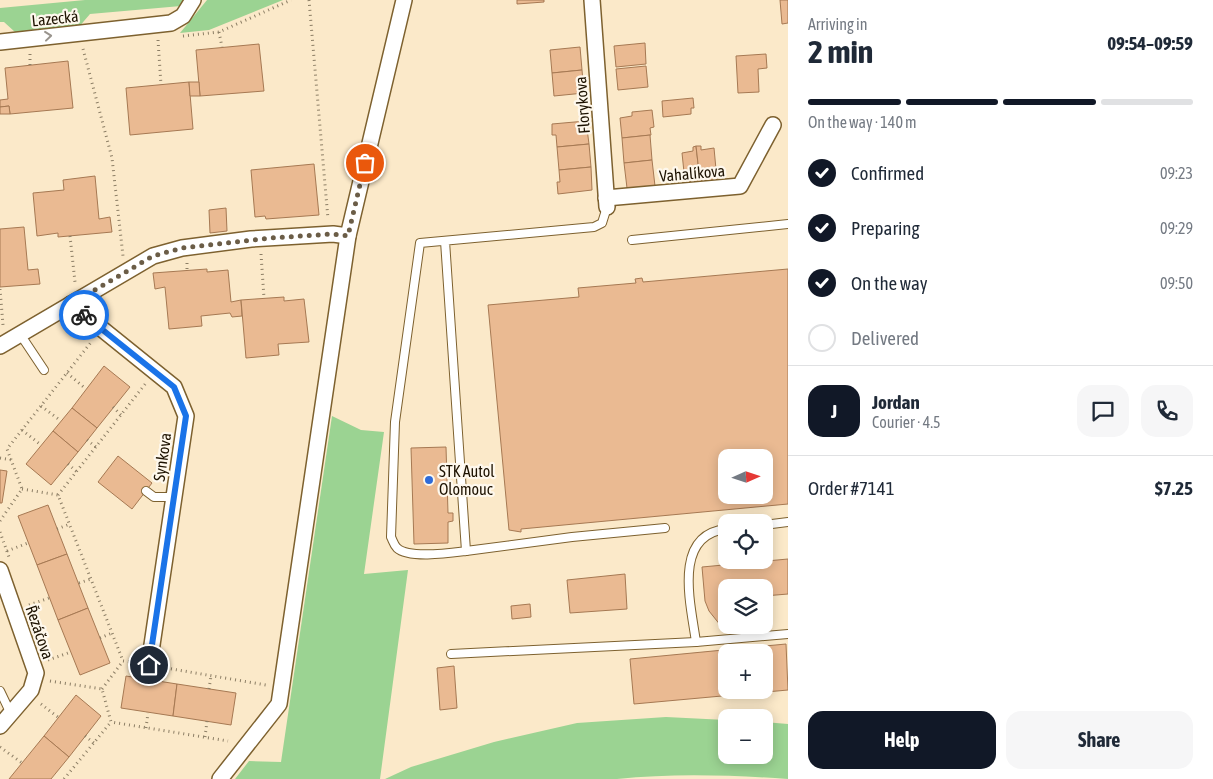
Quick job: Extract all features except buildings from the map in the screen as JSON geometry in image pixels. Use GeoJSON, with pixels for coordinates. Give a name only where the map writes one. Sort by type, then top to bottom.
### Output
{"type":"FeatureCollection","features":[{"type":"Feature","properties":{"kind":"street","name":"Lazecká"},"geometry":{"type":"LineString","coordinates":[[0,42],[171,22],[183,16],[194,0]]}},
{"type":"Feature","properties":{"kind":"street"},"geometry":{"type":"LineString","coordinates":[[220,779],[279,704],[348,236],[404,0]]}},
{"type":"Feature","properties":{"kind":"street","name":"Florykova"},"geometry":{"type":"LineString","coordinates":[[592,0],[607,203]]}},
{"type":"Feature","properties":{"kind":"street","name":"Vahalíkova"},"geometry":{"type":"LineString","coordinates":[[607,203],[740,186],[773,125]]}},
{"type":"Feature","properties":{"kind":"street"},"geometry":{"type":"LineString","coordinates":[[0,346],[153,256],[182,248],[260,238],[329,234],[348,236]]}},
{"type":"Feature","properties":{"kind":"street","name":"Synkova"},"geometry":{"type":"LineString","coordinates":[[71,304],[174,387],[186,416],[149,665]]}},
{"type":"Feature","properties":{"kind":"street","name":"Řezáčova"},"geometry":{"type":"LineString","coordinates":[[0,570],[36,673],[31,690],[0,726]]}},
{"type":"Feature","properties":{"kind":"lane"},"geometry":{"type":"LineString","coordinates":[[607,203],[602,223],[594,227],[420,243],[395,422],[392,537],[396,547],[405,552],[422,554],[466,551],[572,537],[665,528]]}},
{"type":"Feature","properties":{"kind":"lane"},"geometry":{"type":"LineString","coordinates":[[632,240],[788,224]]}},
{"type":"Feature","properties":{"kind":"lane"},"geometry":{"type":"LineString","coordinates":[[445,241],[466,551]]}},
{"type":"Feature","properties":{"kind":"lane"},"geometry":{"type":"LineString","coordinates":[[20,334],[44,370]]}},
{"type":"Feature","properties":{"kind":"lane"},"geometry":{"type":"LineString","coordinates":[[146,491],[154,497],[174,497]]}},
{"type":"Feature","properties":{"kind":"lane"},"geometry":{"type":"LineString","coordinates":[[773,523],[788,522]]}},
{"type":"Feature","properties":{"kind":"lane"},"geometry":{"type":"LineString","coordinates":[[696,642],[689,566],[693,550],[699,540],[713,530],[718,530]]}},
{"type":"Feature","properties":{"kind":"lane"},"geometry":{"type":"LineString","coordinates":[[451,654],[696,642],[788,634]]}},
{"type":"Feature","properties":{"kind":"lane"},"geometry":{"type":"LineString","coordinates":[[0,691],[11,714]]}},
{"type":"Feature","properties":{"kind":"path"},"geometry":{"type":"LineString","coordinates":[[309,0],[329,234]]}},
{"type":"Feature","properties":{"kind":"path"},"geometry":{"type":"LineString","coordinates":[[219,32],[222,47]]}},
{"type":"Feature","properties":{"kind":"path"},"geometry":{"type":"LineString","coordinates":[[158,39],[161,85]]}},
{"type":"Feature","properties":{"kind":"path"},"geometry":{"type":"LineString","coordinates":[[82,46],[112,158],[125,273]]}},
{"type":"Feature","properties":{"kind":"path"},"geometry":{"type":"LineString","coordinates":[[70,236],[75,289]]}},
{"type":"Feature","properties":{"kind":"path"},"geometry":{"type":"LineString","coordinates":[[260,238],[264,298]]}},
{"type":"Feature","properties":{"kind":"path"},"geometry":{"type":"LineString","coordinates":[[0,289],[3,330]]}},
{"type":"Feature","properties":{"kind":"path"},"geometry":{"type":"LineString","coordinates":[[22,489],[7,449],[102,329]]}},
{"type":"Feature","properties":{"kind":"path"},"geometry":{"type":"LineString","coordinates":[[67,373],[86,389]]}},
{"type":"Feature","properties":{"kind":"path"},"geometry":{"type":"LineString","coordinates":[[58,495],[148,380],[154,385]]}},
{"type":"Feature","properties":{"kind":"path"},"geometry":{"type":"LineString","coordinates":[[41,406],[61,421]]}},
{"type":"Feature","properties":{"kind":"path"},"geometry":{"type":"LineString","coordinates":[[113,408],[121,414]]}},
{"type":"Feature","properties":{"kind":"path"},"geometry":{"type":"LineString","coordinates":[[22,430],[41,445]]}},
{"type":"Feature","properties":{"kind":"path"},"geometry":{"type":"LineString","coordinates":[[87,440],[96,447]]}},
{"type":"Feature","properties":{"kind":"path"},"geometry":{"type":"LineString","coordinates":[[0,458],[12,460]]}},
{"type":"Feature","properties":{"kind":"path"},"geometry":{"type":"LineString","coordinates":[[68,464],[77,472]]}},
{"type":"Feature","properties":{"kind":"path"},"geometry":{"type":"LineString","coordinates":[[22,489],[58,495]]}},
{"type":"Feature","properties":{"kind":"path"},"geometry":{"type":"LineString","coordinates":[[0,521],[22,489]]}},
{"type":"Feature","properties":{"kind":"path"},"geometry":{"type":"LineString","coordinates":[[58,495],[123,661]]}},
{"type":"Feature","properties":{"kind":"path"},"geometry":{"type":"LineString","coordinates":[[57,529],[70,524]]}},
{"type":"Feature","properties":{"kind":"path"},"geometry":{"type":"LineString","coordinates":[[7,550],[28,543]]}},
{"type":"Feature","properties":{"kind":"path"},"geometry":{"type":"LineString","coordinates":[[79,583],[91,579]]}},
{"type":"Feature","properties":{"kind":"path"},"geometry":{"type":"LineString","coordinates":[[38,602],[49,598]]}},
{"type":"Feature","properties":{"kind":"path"},"geometry":{"type":"LineString","coordinates":[[100,638],[112,633]]}},
{"type":"Feature","properties":{"kind":"path"},"geometry":{"type":"LineString","coordinates":[[47,660],[71,652]]}},
{"type":"Feature","properties":{"kind":"path"},"geometry":{"type":"LineString","coordinates":[[123,661],[281,687]]}},
{"type":"Feature","properties":{"kind":"path"},"geometry":{"type":"LineString","coordinates":[[102,689],[123,661]]}},
{"type":"Feature","properties":{"kind":"path"},"geometry":{"type":"LineString","coordinates":[[209,689],[211,676]]}},
{"type":"Feature","properties":{"kind":"path"},"geometry":{"type":"LineString","coordinates":[[34,678],[102,689]]}},
{"type":"Feature","properties":{"kind":"path"},"geometry":{"type":"LineString","coordinates":[[102,689],[111,722]]}},
{"type":"Feature","properties":{"kind":"path"},"geometry":{"type":"LineString","coordinates":[[48,710],[59,718]]}},
{"type":"Feature","properties":{"kind":"path"},"geometry":{"type":"LineString","coordinates":[[146,728],[148,712]]}},
{"type":"Feature","properties":{"kind":"path"},"geometry":{"type":"LineString","coordinates":[[204,737],[207,721]]}},
{"type":"Feature","properties":{"kind":"path"},"geometry":{"type":"LineString","coordinates":[[111,722],[248,743]]}},
{"type":"Feature","properties":{"kind":"path"},"geometry":{"type":"LineString","coordinates":[[64,779],[111,722]]}},
{"type":"Feature","properties":{"kind":"path"},"geometry":{"type":"LineString","coordinates":[[86,736],[94,743]]}},
{"type":"Feature","properties":{"kind":"path"},"geometry":{"type":"LineString","coordinates":[[0,747],[22,764]]}},
{"type":"Feature","properties":{"kind":"green space"},"geometry":{"type":"Polygon","coordinates":[[[85,0],[187,0],[181,6],[90,14],[78,28],[25,36],[15,32],[4,22],[0,22],[0,8],[85,0]]]}},
{"type":"Feature","properties":{"kind":"green space"},"geometry":{"type":"Polygon","coordinates":[[[207,0],[283,0],[209,30],[180,33],[207,0]]]}},
{"type":"Feature","properties":{"kind":"green space"},"geometry":{"type":"Polygon","coordinates":[[[332,416],[361,430],[384,432],[364,574],[408,570],[380,779],[235,779],[249,761],[281,762],[332,416]]]}},
{"type":"Feature","properties":{"kind":"green space"},"geometry":{"type":"Polygon","coordinates":[[[666,717],[718,720],[718,764],[773,764],[773,723],[788,724],[788,779],[702,775],[617,779],[385,779],[411,767],[494,742],[577,723],[666,717]]]}},
{"type":"Feature","properties":{"kind":"way so far"},"geometry":{"type":"LineString","coordinates":[[84,315],[71,304],[153,256],[182,248],[251,239],[333,234],[348,236],[365,163]]}},
{"type":"Feature","properties":{"kind":"place","name":"STK Autol Olomouc"},"geometry":{"type":"Point","coordinates":[429,480]}},
{"type":"Feature","properties":{"kind":"route"},"geometry":{"type":"LineString","coordinates":[[84,315],[174,387],[186,416],[149,665]]}}]}
